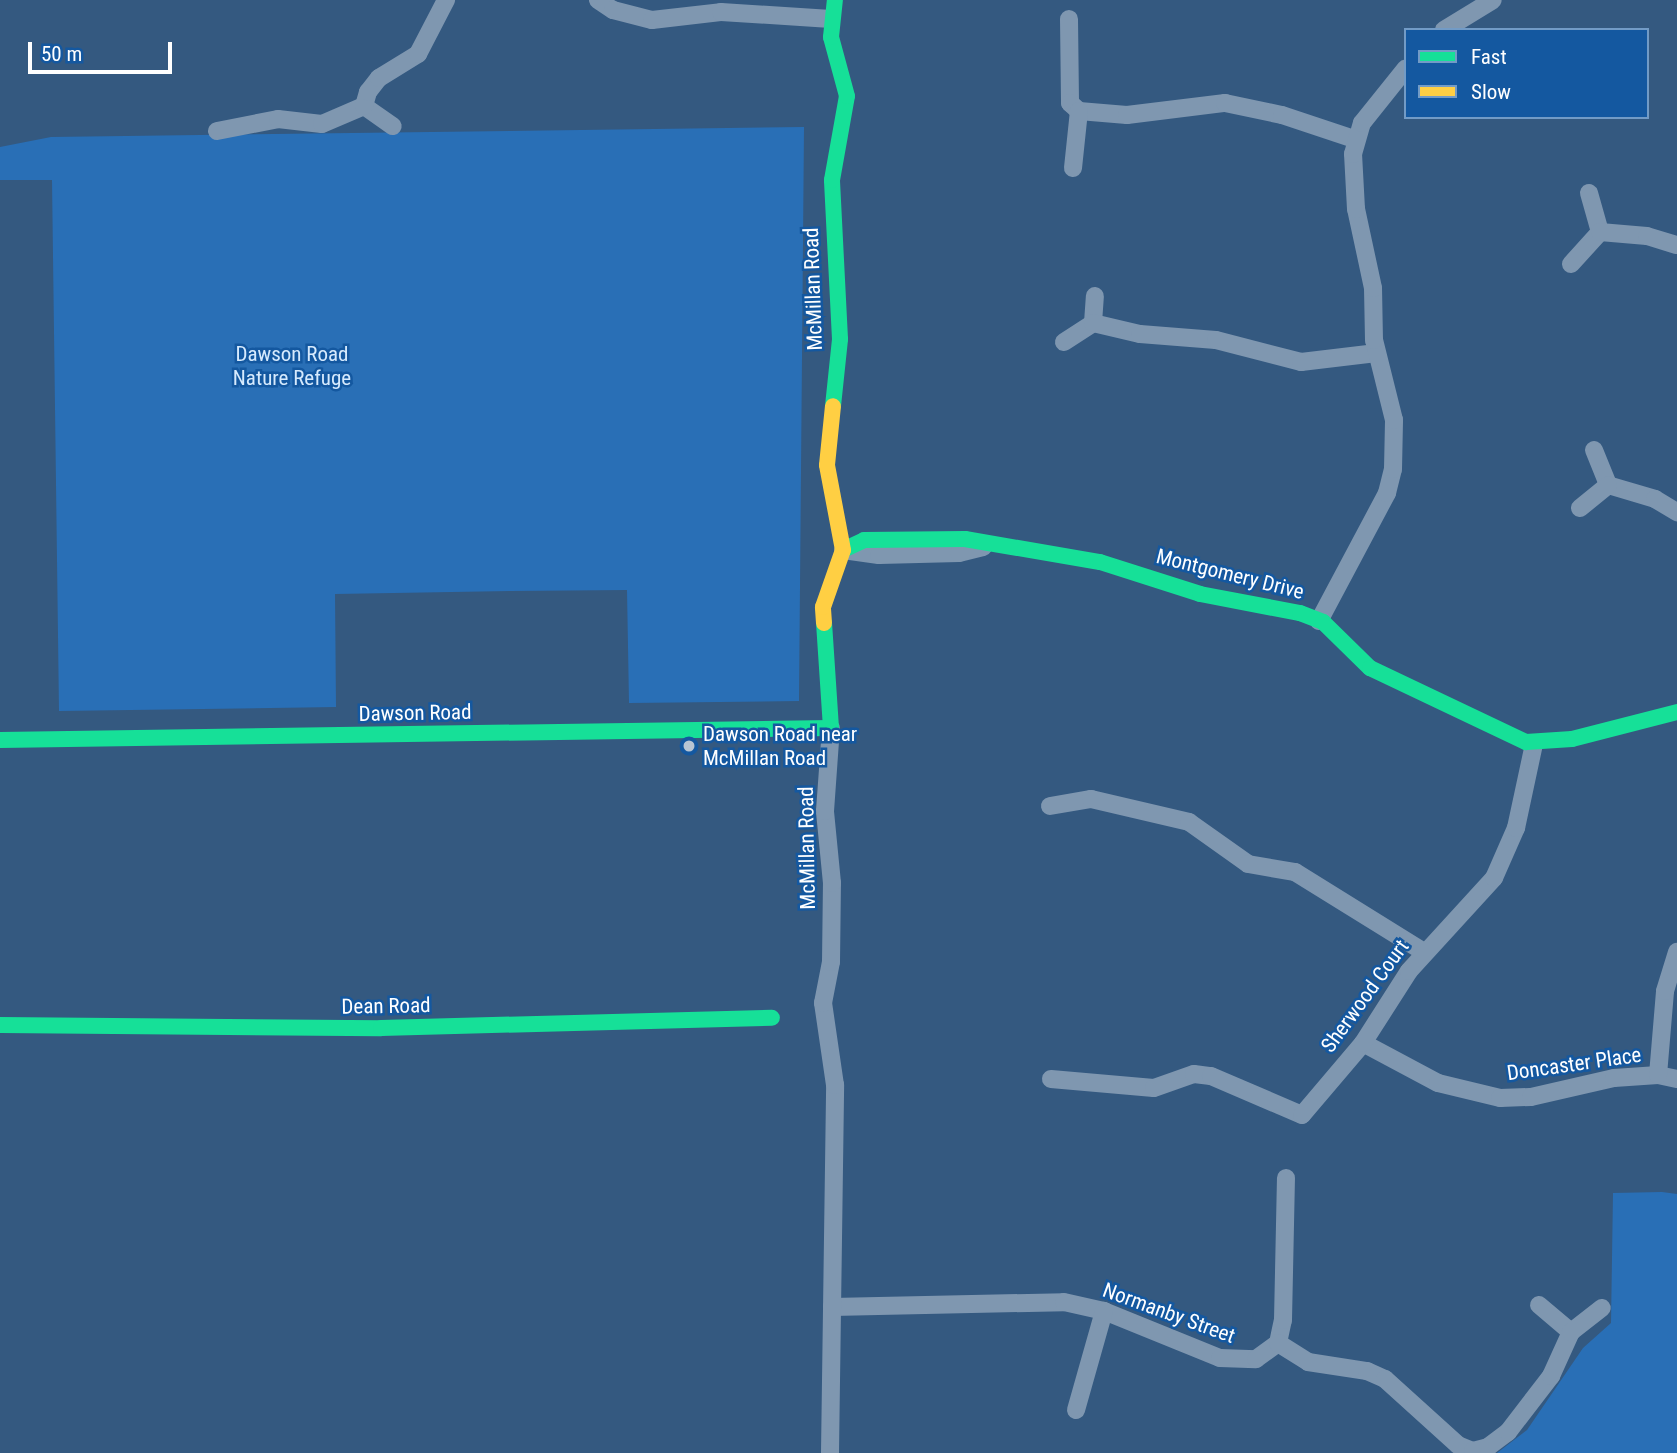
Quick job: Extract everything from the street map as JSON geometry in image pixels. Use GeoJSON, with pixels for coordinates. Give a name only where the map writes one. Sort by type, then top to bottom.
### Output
{"type":"FeatureCollection","features":[{"type":"Feature","properties":{"kind":"street"},"geometry":{"type":"LineString","coordinates":[[364,106],[368,92],[379,78],[418,54],[446,0]]}},
{"type":"Feature","properties":{"kind":"street"},"geometry":{"type":"LineString","coordinates":[[598,0],[613,10],[652,20],[721,12],[831,19]]}},
{"type":"Feature","properties":{"kind":"street","name":"McMillan Road"},"geometry":{"type":"LineString","coordinates":[[830,1453],[835,1085],[822,1003],[831,962],[832,883],[825,811],[831,728],[823,607],[843,550],[827,465],[840,339],[832,180],[847,96],[831,19],[835,0]]}},
{"type":"Feature","properties":{"kind":"street"},"geometry":{"type":"LineString","coordinates":[[1447,28],[1493,0]]}},
{"type":"Feature","properties":{"kind":"street"},"geometry":{"type":"LineString","coordinates":[[1069,19],[1070,103],[1079,111],[1127,115],[1225,103],[1282,115],[1354,139]]}},
{"type":"Feature","properties":{"kind":"street"},"geometry":{"type":"LineString","coordinates":[[1319,621],[1387,493],[1393,469],[1394,420],[1376,354],[1370,264],[1353,185],[1354,139],[1362,123],[1404,70]]}},
{"type":"Feature","properties":{"kind":"street"},"geometry":{"type":"LineString","coordinates":[[364,106],[393,126]]}},
{"type":"Feature","properties":{"kind":"street"},"geometry":{"type":"LineString","coordinates":[[217,131],[278,119],[322,124],[364,106]]}},
{"type":"Feature","properties":{"kind":"street"},"geometry":{"type":"LineString","coordinates":[[1073,169],[1079,111]]}},
{"type":"Feature","properties":{"kind":"street"},"geometry":{"type":"LineString","coordinates":[[1589,193],[1600,232]]}},
{"type":"Feature","properties":{"kind":"street"},"geometry":{"type":"LineString","coordinates":[[1600,232],[1647,236],[1677,245]]}},
{"type":"Feature","properties":{"kind":"street"},"geometry":{"type":"LineString","coordinates":[[1571,264],[1600,232]]}},
{"type":"Feature","properties":{"kind":"street"},"geometry":{"type":"LineString","coordinates":[[1093,323],[1095,296]]}},
{"type":"Feature","properties":{"kind":"street"},"geometry":{"type":"LineString","coordinates":[[1064,342],[1093,323],[1140,334],[1216,340],[1301,362],[1376,354]]}},
{"type":"Feature","properties":{"kind":"street"},"geometry":{"type":"LineString","coordinates":[[1594,450],[1608,485]]}},
{"type":"Feature","properties":{"kind":"street"},"geometry":{"type":"LineString","coordinates":[[1580,508],[1608,485]]}},
{"type":"Feature","properties":{"kind":"street"},"geometry":{"type":"LineString","coordinates":[[1608,485],[1655,499],[1677,512]]}},
{"type":"Feature","properties":{"kind":"street","name":"Montgomery Drive"},"geometry":{"type":"LineString","coordinates":[[843,550],[862,555],[959,553],[986,546],[1100,562],[1179,588],[1319,621],[1370,668],[1534,744]]}},
{"type":"Feature","properties":{"kind":"street"},"geometry":{"type":"LineString","coordinates":[[1534,744],[1649,723],[1677,712]]}},
{"type":"Feature","properties":{"kind":"street","name":"Dawson Road"},"geometry":{"type":"LineString","coordinates":[[0,740],[831,728]]}},
{"type":"Feature","properties":{"kind":"street","name":"Sherwood Court"},"geometry":{"type":"LineString","coordinates":[[1051,1079],[1154,1088],[1194,1074],[1211,1076],[1302,1115],[1363,1043],[1424,952],[1478,897],[1507,855],[1534,744]]}},
{"type":"Feature","properties":{"kind":"street"},"geometry":{"type":"LineString","coordinates":[[1050,806],[1091,799],[1189,822],[1248,864],[1295,872],[1424,952]]}},
{"type":"Feature","properties":{"kind":"street"},"geometry":{"type":"LineString","coordinates":[[1658,1075],[1665,991],[1677,952]]}},
{"type":"Feature","properties":{"kind":"street","name":"Dean Road"},"geometry":{"type":"LineString","coordinates":[[0,1026],[380,1028],[772,1018]]}},
{"type":"Feature","properties":{"kind":"street","name":"Doncaster Place"},"geometry":{"type":"LineString","coordinates":[[1363,1043],[1438,1083],[1500,1098],[1531,1097],[1614,1078],[1658,1075],[1677,1079]]}},
{"type":"Feature","properties":{"kind":"street"},"geometry":{"type":"LineString","coordinates":[[1286,1178],[1283,1320],[1278,1343],[1308,1362],[1367,1371],[1385,1379],[1458,1445],[1473,1451],[1488,1447],[1508,1432],[1536,1400],[1571,1332],[1602,1308]]}},
{"type":"Feature","properties":{"kind":"street","name":"Normanby Street"},"geometry":{"type":"LineString","coordinates":[[832,1307],[1055,1302],[1104,1311],[1236,1361],[1256,1359],[1278,1343]]}},
{"type":"Feature","properties":{"kind":"street"},"geometry":{"type":"LineString","coordinates":[[1539,1305],[1571,1332]]}},
{"type":"Feature","properties":{"kind":"street"},"geometry":{"type":"LineString","coordinates":[[1076,1410],[1104,1311]]}},
{"type":"Feature","properties":{"kind":"green space","name":"Dawson Road Nature Refuge"},"geometry":{"type":"Polygon","coordinates":[[[804,127],[799,701],[629,703],[627,590],[510,591],[335,594],[336,707],[59,711],[52,180],[0,180],[0,147],[51,137],[804,127]]]}},
{"type":"Feature","properties":{"kind":"green space"},"geometry":{"type":"Polygon","coordinates":[[[1613,1193],[1677,1194],[1677,1453],[1497,1453],[1527,1430],[1583,1348],[1611,1323],[1613,1193]]]}},
{"type":"Feature","properties":{"kind":"traffic: fast"},"geometry":{"type":"LineString","coordinates":[[833,406],[840,339],[832,180],[847,96],[831,37],[835,0]]}},
{"type":"Feature","properties":{"kind":"traffic: fast"},"geometry":{"type":"LineString","coordinates":[[843,550],[864,540],[965,539],[1100,562],[1200,594],[1300,613],[1323,622],[1370,668],[1526,742],[1572,739],[1677,712]]}},
{"type":"Feature","properties":{"kind":"traffic: fast"},"geometry":{"type":"LineString","coordinates":[[0,740],[831,728],[824,623]]}},
{"type":"Feature","properties":{"kind":"traffic: fast"},"geometry":{"type":"LineString","coordinates":[[0,1025],[381,1028],[772,1018]]}},
{"type":"Feature","properties":{"kind":"traffic: slow"},"geometry":{"type":"LineString","coordinates":[[824,623],[823,607],[843,550],[827,465],[833,406]]}},
{"type":"Feature","properties":{"kind":"place","name":"Dawson Road near McMillan Road"},"geometry":{"type":"Point","coordinates":[689,746]}}]}
